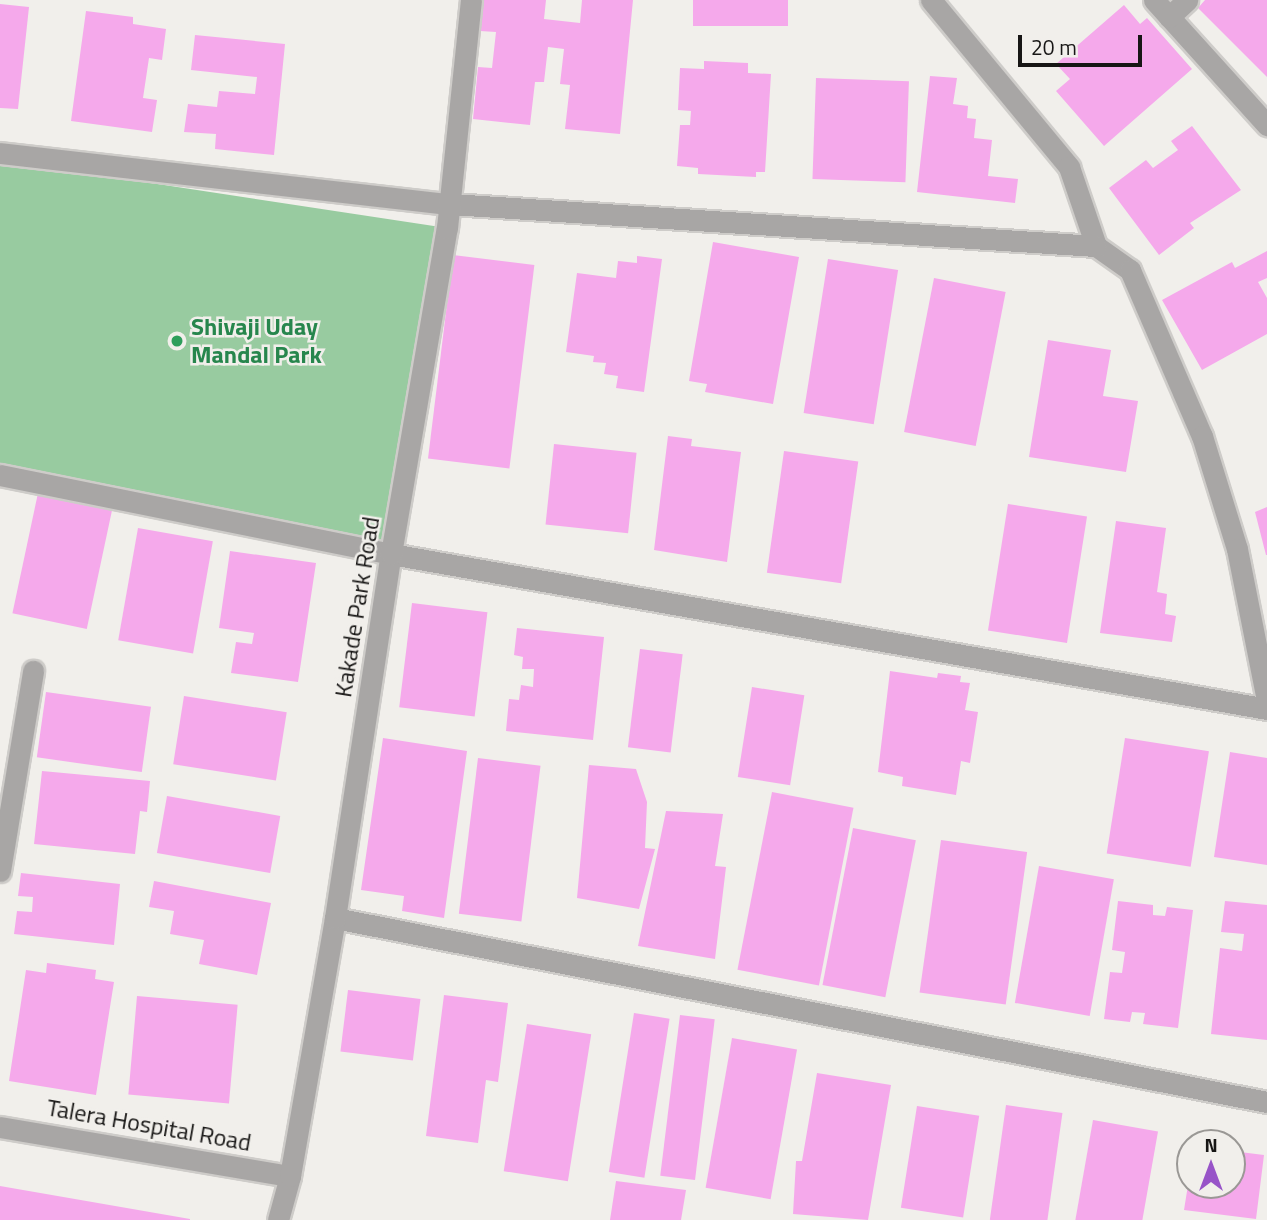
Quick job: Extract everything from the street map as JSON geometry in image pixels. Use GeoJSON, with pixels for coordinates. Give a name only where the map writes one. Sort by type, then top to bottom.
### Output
{"type":"FeatureCollection","features":[{"type":"Feature","properties":{"kind":"street","name":"Kakade Park Road"},"geometry":{"type":"LineString","coordinates":[[278,1220],[290,1176],[335,918],[391,554],[451,204],[471,0]]}},
{"type":"Feature","properties":{"kind":"street"},"geometry":{"type":"LineString","coordinates":[[931,0],[1069,167],[1096,246]]}},
{"type":"Feature","properties":{"kind":"street"},"geometry":{"type":"LineString","coordinates":[[1154,0],[1267,125]]}},
{"type":"Feature","properties":{"kind":"street"},"geometry":{"type":"LineString","coordinates":[[1169,17],[1187,0]]}},
{"type":"Feature","properties":{"kind":"street"},"geometry":{"type":"LineString","coordinates":[[0,153],[451,204],[1096,246],[1130,270],[1202,436],[1237,549],[1267,700]]}},
{"type":"Feature","properties":{"kind":"street"},"geometry":{"type":"LineString","coordinates":[[0,475],[391,554],[1267,709]]}},
{"type":"Feature","properties":{"kind":"street"},"geometry":{"type":"LineString","coordinates":[[0,871],[33,671]]}},
{"type":"Feature","properties":{"kind":"street"},"geometry":{"type":"LineString","coordinates":[[335,918],[1267,1102]]}},
{"type":"Feature","properties":{"kind":"street","name":"Talera Hospital Road"},"geometry":{"type":"LineString","coordinates":[[0,1127],[290,1176]]}},
{"type":"Feature","properties":{"kind":"green space"},"geometry":{"type":"Polygon","coordinates":[[[0,160],[447,228],[391,554],[0,475],[0,160]]]}},
{"type":"Feature","properties":{"kind":"building"},"geometry":{"type":"Polygon","coordinates":[[[483,0],[546,0],[544,19],[580,23],[582,0],[633,0],[620,134],[565,129],[570,85],[560,84],[564,49],[548,47],[544,82],[535,82],[530,125],[473,119],[478,67],[492,68],[496,32],[480,31],[483,0]]]}},
{"type":"Feature","properties":{"kind":"building"},"geometry":{"type":"Polygon","coordinates":[[[693,0],[788,0],[788,26],[693,26],[693,0]]]}},
{"type":"Feature","properties":{"kind":"building"},"geometry":{"type":"Polygon","coordinates":[[[1205,0],[1267,0],[1267,77],[1198,8],[1205,0]]]}},
{"type":"Feature","properties":{"kind":"building"},"geometry":{"type":"Polygon","coordinates":[[[0,4],[29,7],[18,109],[0,108],[0,4]]]}},
{"type":"Feature","properties":{"kind":"building"},"geometry":{"type":"Polygon","coordinates":[[[1124,5],[1140,24],[1147,18],[1192,69],[1104,146],[1056,91],[1070,79],[1056,64],[1124,5]]]}},
{"type":"Feature","properties":{"kind":"building"},"geometry":{"type":"Polygon","coordinates":[[[86,11],[133,17],[133,24],[166,29],[162,60],[149,58],[143,98],[157,100],[152,132],[71,121],[86,11]]]}},
{"type":"Feature","properties":{"kind":"building"},"geometry":{"type":"Polygon","coordinates":[[[195,35],[285,44],[274,155],[215,149],[216,134],[184,132],[188,104],[217,107],[219,91],[255,94],[257,77],[191,70],[195,35]]]}},
{"type":"Feature","properties":{"kind":"building"},"geometry":{"type":"Polygon","coordinates":[[[704,61],[748,63],[748,73],[771,74],[765,172],[756,172],[756,177],[698,174],[698,168],[677,166],[680,125],[690,125],[691,111],[678,110],[680,68],[704,69],[704,61]]]}},
{"type":"Feature","properties":{"kind":"building"},"geometry":{"type":"Polygon","coordinates":[[[930,76],[957,78],[953,104],[968,106],[967,118],[976,119],[974,138],[992,140],[988,176],[1018,179],[1015,203],[917,192],[930,76]]]}},
{"type":"Feature","properties":{"kind":"building"},"geometry":{"type":"Polygon","coordinates":[[[816,78],[909,81],[905,182],[812,179],[816,78]]]}},
{"type":"Feature","properties":{"kind":"building"},"geometry":{"type":"Polygon","coordinates":[[[1192,126],[1241,190],[1190,223],[1194,228],[1159,255],[1109,188],[1146,160],[1153,168],[1178,150],[1171,141],[1192,126]]]}},
{"type":"Feature","properties":{"kind":"building"},"geometry":{"type":"Polygon","coordinates":[[[713,242],[799,257],[773,404],[705,392],[707,384],[689,381],[713,242]]]}},
{"type":"Feature","properties":{"kind":"building"},"geometry":{"type":"Polygon","coordinates":[[[1267,251],[1267,278],[1258,282],[1267,298],[1267,334],[1202,370],[1162,300],[1232,262],[1235,268],[1267,251]]]}},
{"type":"Feature","properties":{"kind":"building"},"geometry":{"type":"Polygon","coordinates":[[[453,255],[534,265],[509,468],[428,458],[453,255]]]}},
{"type":"Feature","properties":{"kind":"building"},"geometry":{"type":"Polygon","coordinates":[[[637,256],[662,259],[644,392],[616,388],[618,376],[604,374],[606,363],[593,362],[594,356],[566,352],[577,273],[616,278],[618,261],[637,263],[637,256]]]}},
{"type":"Feature","properties":{"kind":"building"},"geometry":{"type":"Polygon","coordinates":[[[828,259],[898,270],[874,424],[804,413],[828,259]]]}},
{"type":"Feature","properties":{"kind":"building"},"geometry":{"type":"Polygon","coordinates":[[[934,278],[1006,292],[976,446],[904,432],[934,278]]]}},
{"type":"Feature","properties":{"kind":"building"},"geometry":{"type":"Polygon","coordinates":[[[1048,340],[1111,350],[1103,396],[1138,401],[1126,472],[1029,457],[1048,340]]]}},
{"type":"Feature","properties":{"kind":"building"},"geometry":{"type":"Polygon","coordinates":[[[668,436],[692,439],[691,446],[741,452],[727,562],[654,550],[668,436]]]}},
{"type":"Feature","properties":{"kind":"building"},"geometry":{"type":"Polygon","coordinates":[[[554,444],[637,453],[628,533],[546,525],[554,444]]]}},
{"type":"Feature","properties":{"kind":"building"},"geometry":{"type":"Polygon","coordinates":[[[784,451],[858,461],[841,583],[767,573],[784,451]]]}},
{"type":"Feature","properties":{"kind":"building"},"geometry":{"type":"Polygon","coordinates":[[[38,493],[112,509],[87,629],[12,613],[38,493]]]}},
{"type":"Feature","properties":{"kind":"building"},"geometry":{"type":"Polygon","coordinates":[[[1008,504],[1087,517],[1067,643],[988,630],[1008,504]]]}},
{"type":"Feature","properties":{"kind":"building"},"geometry":{"type":"Polygon","coordinates":[[[1267,507],[1267,555],[1266,555],[1255,512],[1267,507]]]}},
{"type":"Feature","properties":{"kind":"building"},"geometry":{"type":"Polygon","coordinates":[[[1116,521],[1166,528],[1157,592],[1167,594],[1165,614],[1176,616],[1172,642],[1100,633],[1116,521]]]}},
{"type":"Feature","properties":{"kind":"building"},"geometry":{"type":"Polygon","coordinates":[[[138,528],[213,541],[193,653],[118,640],[138,528]]]}},
{"type":"Feature","properties":{"kind":"building"},"geometry":{"type":"Polygon","coordinates":[[[230,551],[316,563],[298,682],[231,673],[236,642],[252,644],[254,633],[219,628],[230,551]]]}},
{"type":"Feature","properties":{"kind":"building"},"geometry":{"type":"Polygon","coordinates":[[[412,603],[487,612],[475,716],[399,707],[412,603]]]}},
{"type":"Feature","properties":{"kind":"building"},"geometry":{"type":"Polygon","coordinates":[[[517,628],[604,637],[593,740],[506,731],[509,699],[519,700],[521,685],[533,687],[534,669],[522,669],[523,657],[514,655],[517,628]]]}},
{"type":"Feature","properties":{"kind":"building"},"geometry":{"type":"Polygon","coordinates":[[[640,649],[683,654],[671,753],[628,747],[640,649]]]}},
{"type":"Feature","properties":{"kind":"building"},"geometry":{"type":"Polygon","coordinates":[[[890,671],[937,678],[938,673],[961,676],[960,682],[970,683],[965,710],[978,712],[970,763],[961,761],[956,795],[902,786],[903,777],[878,772],[890,671]]]}},
{"type":"Feature","properties":{"kind":"building"},"geometry":{"type":"Polygon","coordinates":[[[752,687],[804,695],[790,785],[738,777],[752,687]]]}},
{"type":"Feature","properties":{"kind":"building"},"geometry":{"type":"Polygon","coordinates":[[[46,692],[151,707],[142,772],[37,757],[46,692]]]}},
{"type":"Feature","properties":{"kind":"building"},"geometry":{"type":"Polygon","coordinates":[[[184,696],[287,712],[276,780],[173,764],[184,696]]]}},
{"type":"Feature","properties":{"kind":"building"},"geometry":{"type":"Polygon","coordinates":[[[383,738],[467,751],[444,918],[402,911],[404,896],[361,890],[383,738]]]}},
{"type":"Feature","properties":{"kind":"building"},"geometry":{"type":"Polygon","coordinates":[[[1125,738],[1209,751],[1191,867],[1107,854],[1125,738]]]}},
{"type":"Feature","properties":{"kind":"building"},"geometry":{"type":"Polygon","coordinates":[[[1230,752],[1267,758],[1267,865],[1214,857],[1230,752]]]}},
{"type":"Feature","properties":{"kind":"building"},"geometry":{"type":"Polygon","coordinates":[[[478,758],[541,766],[521,922],[459,914],[478,758]]]}},
{"type":"Feature","properties":{"kind":"building"},"geometry":{"type":"Polygon","coordinates":[[[589,765],[636,769],[647,802],[645,848],[655,849],[639,909],[577,898],[589,765]]]}},
{"type":"Feature","properties":{"kind":"building"},"geometry":{"type":"Polygon","coordinates":[[[42,771],[150,781],[147,812],[140,811],[135,854],[34,844],[42,771]]]}},
{"type":"Feature","properties":{"kind":"building"},"geometry":{"type":"Polygon","coordinates":[[[772,792],[853,808],[819,986],[737,970],[772,792]]]}},
{"type":"Feature","properties":{"kind":"building"},"geometry":{"type":"Polygon","coordinates":[[[167,796],[280,816],[270,873],[157,853],[167,796]]]}},
{"type":"Feature","properties":{"kind":"building"},"geometry":{"type":"Polygon","coordinates":[[[666,811],[723,814],[715,866],[726,867],[715,959],[638,946],[666,811]]]}},
{"type":"Feature","properties":{"kind":"building"},"geometry":{"type":"Polygon","coordinates":[[[853,828],[916,840],[885,997],[822,985],[853,828]]]}},
{"type":"Feature","properties":{"kind":"building"},"geometry":{"type":"Polygon","coordinates":[[[941,840],[1027,852],[1006,1005],[920,993],[941,840]]]}},
{"type":"Feature","properties":{"kind":"building"},"geometry":{"type":"Polygon","coordinates":[[[1039,866],[1114,879],[1090,1016],[1015,1003],[1039,866]]]}},
{"type":"Feature","properties":{"kind":"building"},"geometry":{"type":"Polygon","coordinates":[[[21,873],[120,884],[114,945],[14,934],[17,911],[32,912],[33,897],[18,896],[21,873]]]}},
{"type":"Feature","properties":{"kind":"building"},"geometry":{"type":"Polygon","coordinates":[[[154,881],[271,903],[257,975],[199,964],[204,940],[170,934],[174,911],[149,907],[154,881]]]}},
{"type":"Feature","properties":{"kind":"building"},"geometry":{"type":"Polygon","coordinates":[[[1118,901],[1153,905],[1153,915],[1165,916],[1167,907],[1193,910],[1178,1028],[1143,1024],[1145,1013],[1132,1012],[1130,1022],[1104,1019],[1110,972],[1122,973],[1125,952],[1112,950],[1118,901]]]}},
{"type":"Feature","properties":{"kind":"building"},"geometry":{"type":"Polygon","coordinates":[[[1225,901],[1267,905],[1267,1040],[1211,1034],[1220,948],[1242,951],[1244,934],[1221,932],[1225,901]]]}},
{"type":"Feature","properties":{"kind":"building"},"geometry":{"type":"Polygon","coordinates":[[[47,963],[96,970],[95,979],[114,982],[96,1095],[9,1081],[26,970],[46,973],[47,963]]]}},
{"type":"Feature","properties":{"kind":"building"},"geometry":{"type":"Polygon","coordinates":[[[348,990],[420,999],[413,1060],[340,1052],[348,990]]]}},
{"type":"Feature","properties":{"kind":"building"},"geometry":{"type":"Polygon","coordinates":[[[444,995],[508,1003],[498,1082],[486,1080],[478,1143],[426,1136],[444,995]]]}},
{"type":"Feature","properties":{"kind":"building"},"geometry":{"type":"Polygon","coordinates":[[[137,996],[238,1005],[229,1103],[128,1095],[137,996]]]}},
{"type":"Feature","properties":{"kind":"building"},"geometry":{"type":"Polygon","coordinates":[[[634,1013],[670,1019],[644,1178],[609,1172],[634,1013]]]}},
{"type":"Feature","properties":{"kind":"building"},"geometry":{"type":"Polygon","coordinates":[[[680,1015],[715,1019],[695,1180],[660,1176],[680,1015]]]}},
{"type":"Feature","properties":{"kind":"building"},"geometry":{"type":"Polygon","coordinates":[[[527,1024],[591,1034],[568,1181],[504,1171],[527,1024]]]}},
{"type":"Feature","properties":{"kind":"building"},"geometry":{"type":"Polygon","coordinates":[[[732,1038],[797,1049],[771,1199],[706,1188],[732,1038]]]}},
{"type":"Feature","properties":{"kind":"building"},"geometry":{"type":"Polygon","coordinates":[[[817,1073],[891,1085],[868,1220],[793,1214],[796,1161],[802,1161],[817,1073]]]}},
{"type":"Feature","properties":{"kind":"building"},"geometry":{"type":"Polygon","coordinates":[[[1006,1105],[1062,1113],[1047,1220],[990,1220],[1006,1105]]]}},
{"type":"Feature","properties":{"kind":"building"},"geometry":{"type":"Polygon","coordinates":[[[917,1106],[979,1116],[963,1218],[901,1208],[917,1106]]]}},
{"type":"Feature","properties":{"kind":"building"},"geometry":{"type":"Polygon","coordinates":[[[1093,1120],[1158,1131],[1142,1220],[1075,1220],[1093,1120]]]}},
{"type":"Feature","properties":{"kind":"building"},"geometry":{"type":"Polygon","coordinates":[[[1246,1153],[1264,1155],[1256,1219],[1184,1210],[1186,1199],[1246,1199],[1246,1153]]]}},
{"type":"Feature","properties":{"kind":"building"},"geometry":{"type":"Polygon","coordinates":[[[616,1181],[686,1190],[681,1220],[610,1220],[616,1181]]]}},
{"type":"Feature","properties":{"kind":"building"},"geometry":{"type":"Polygon","coordinates":[[[0,1186],[190,1219],[190,1220],[0,1220],[0,1186]]]}},
{"type":"Feature","properties":{"kind":"place","name":"Shivaji Uday Mandal Park"},"geometry":{"type":"Point","coordinates":[177,341]}}]}
